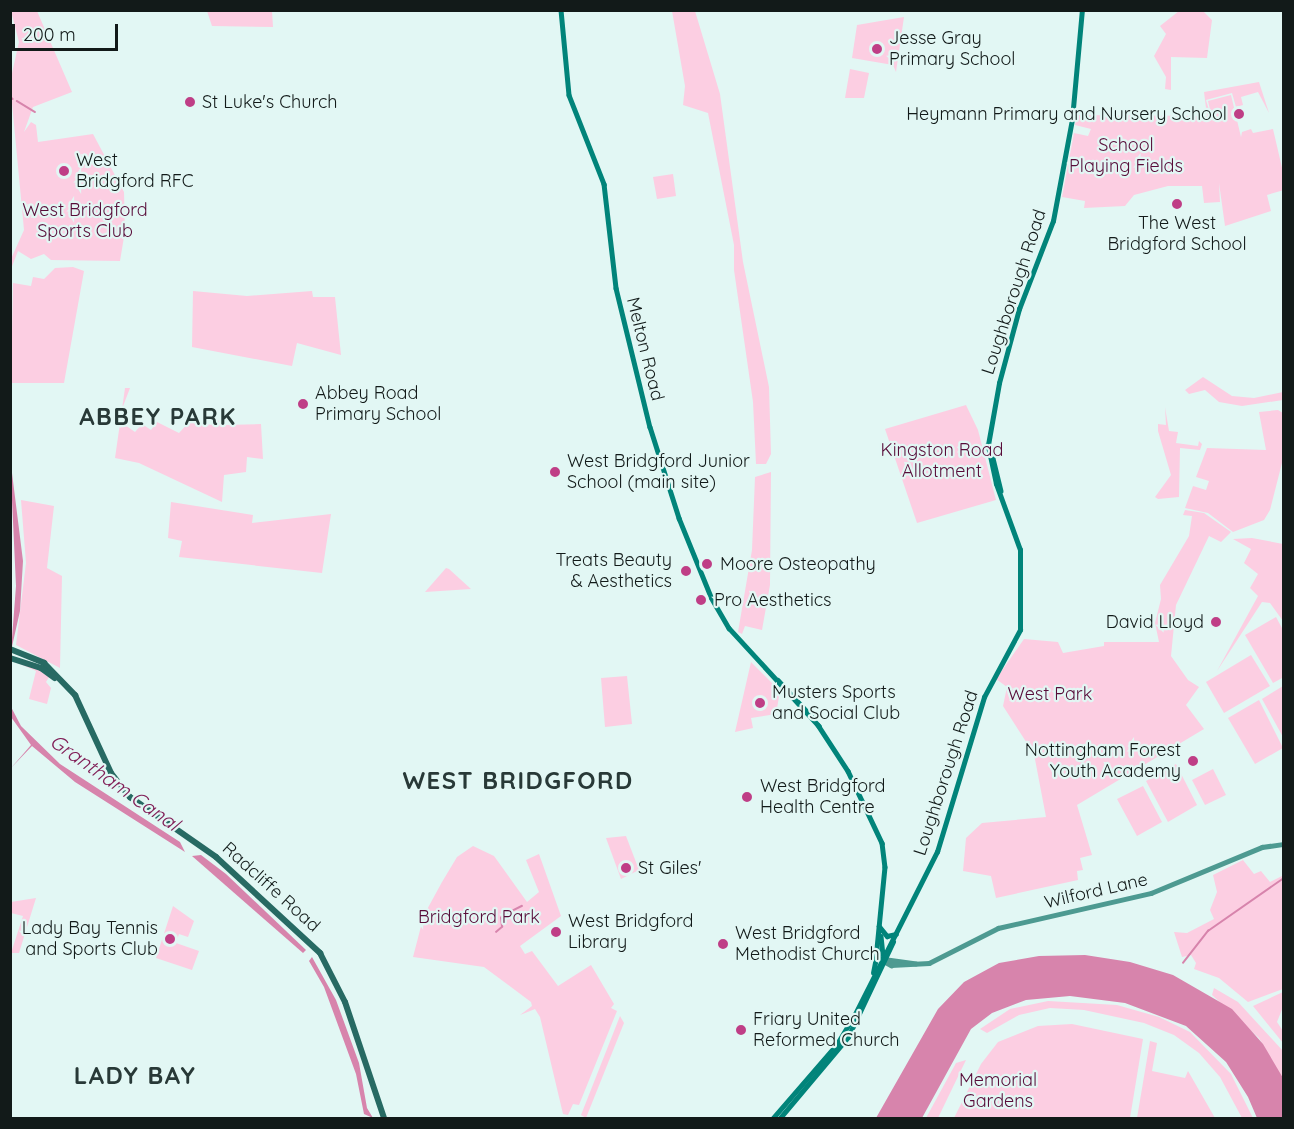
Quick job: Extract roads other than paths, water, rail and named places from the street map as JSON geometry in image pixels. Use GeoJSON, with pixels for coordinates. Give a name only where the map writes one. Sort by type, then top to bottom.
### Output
{"type":"FeatureCollection","features":[{"type":"Feature","properties":{"kind":"highway","name":"Radcliffe Road"},"geometry":{"type":"LineString","coordinates":[[10,649],[27,654],[44,663],[66,684],[86,716],[111,773],[130,797],[216,857],[320,953],[345,1002],[384,1119]]}},
{"type":"Feature","properties":{"kind":"highway","name":"Radcliffe Road"},"geometry":{"type":"LineString","coordinates":[[10,658],[24,661],[55,678],[86,716]]}},
{"type":"Feature","properties":{"kind":"main road","name":"Melton Road"},"geometry":{"type":"LineString","coordinates":[[561,10],[569,95],[604,184],[616,288],[669,490],[716,607],[735,636],[819,726],[848,771],[882,843],[885,867],[877,949],[883,958]]}},
{"type":"Feature","properties":{"kind":"main road","name":"Loughborough Road"},"geometry":{"type":"LineString","coordinates":[[773,1119],[845,1034],[896,934],[941,842],[987,689],[1020,630],[1022,569],[989,438],[999,383],[1019,309],[1053,221],[1072,119],[1082,10]]}},
{"type":"Feature","properties":{"kind":"main road","name":"Wilford Lane"},"geometry":{"type":"LineString","coordinates":[[884,965],[916,964],[941,959],[998,928],[1151,893],[1262,847],[1284,844]]}},
{"type":"Feature","properties":{"kind":"main road","name":"Melton Road"},"geometry":{"type":"LineString","coordinates":[[879,926],[883,958]]}},
{"type":"Feature","properties":{"kind":"main road"},"geometry":{"type":"LineString","coordinates":[[879,926],[888,936],[896,934]]}},
{"type":"Feature","properties":{"kind":"main road","name":"Loughborough Road"},"geometry":{"type":"LineString","coordinates":[[883,958],[899,928]]}},
{"type":"Feature","properties":{"kind":"main road","name":"Loughborough Road"},"geometry":{"type":"LineString","coordinates":[[873,976],[877,949]]}},
{"type":"Feature","properties":{"kind":"main road"},"geometry":{"type":"LineString","coordinates":[[780,1119],[848,1037],[884,965],[883,958]]}},
{"type":"Feature","properties":{"kind":"main road","name":"Wilford Lane"},"geometry":{"type":"LineString","coordinates":[[883,958],[916,964]]}},
{"type":"Feature","properties":{"kind":"waterway"},"geometry":{"type":"LineString","coordinates":[[10,96],[13,99]]}},
{"type":"Feature","properties":{"kind":"waterway"},"geometry":{"type":"LineString","coordinates":[[17,101],[35,112]]}},
{"type":"Feature","properties":{"kind":"waterway"},"geometry":{"type":"LineString","coordinates":[[1183,963],[1208,931],[1284,878]]}},
{"type":"Feature","properties":{"kind":"waterway"},"geometry":{"type":"LineString","coordinates":[[512,911],[522,906]]}},
{"type":"Feature","properties":{"kind":"waterway"},"geometry":{"type":"LineString","coordinates":[[496,932],[502,927],[501,918],[510,912]]}},
{"type":"Feature","properties":{"kind":"place","name":"Jesse Gray Primary School"},"geometry":{"type":"Point","coordinates":[877,49]}},
{"type":"Feature","properties":{"kind":"place","name":"St Luke's Church"},"geometry":{"type":"Point","coordinates":[190,102]}},
{"type":"Feature","properties":{"kind":"place","name":"Heymann Primary and Nursery School"},"geometry":{"type":"Point","coordinates":[1239,114]}},
{"type":"Feature","properties":{"kind":"place","name":"West Bridgford RFC"},"geometry":{"type":"Point","coordinates":[64,171]}},
{"type":"Feature","properties":{"kind":"place","name":"The West Bridgford School"},"geometry":{"type":"Point","coordinates":[1177,204]}},
{"type":"Feature","properties":{"kind":"place","name":"Abbey Road Primary School"},"geometry":{"type":"Point","coordinates":[303,404]}},
{"type":"Feature","properties":{"kind":"place","name":"West Bridgford Junior School (main site)"},"geometry":{"type":"Point","coordinates":[555,472]}},
{"type":"Feature","properties":{"kind":"place","name":"Moore Osteopathy"},"geometry":{"type":"Point","coordinates":[707,564]}},
{"type":"Feature","properties":{"kind":"place","name":"Treats Beauty & Aesthetics"},"geometry":{"type":"Point","coordinates":[686,571]}},
{"type":"Feature","properties":{"kind":"place","name":"Pro Aesthetics"},"geometry":{"type":"Point","coordinates":[701,600]}},
{"type":"Feature","properties":{"kind":"place","name":"David Lloyd"},"geometry":{"type":"Point","coordinates":[1216,622]}},
{"type":"Feature","properties":{"kind":"place","name":"Musters Sports and Social Club"},"geometry":{"type":"Point","coordinates":[760,703]}},
{"type":"Feature","properties":{"kind":"place","name":"Nottingham Forest Youth Academy"},"geometry":{"type":"Point","coordinates":[1193,761]}},
{"type":"Feature","properties":{"kind":"place","name":"West Bridgford Health Centre"},"geometry":{"type":"Point","coordinates":[747,797]}},
{"type":"Feature","properties":{"kind":"place","name":"St Giles'"},"geometry":{"type":"Point","coordinates":[626,868]}},
{"type":"Feature","properties":{"kind":"place","name":"West Bridgford Library"},"geometry":{"type":"Point","coordinates":[556,932]}},
{"type":"Feature","properties":{"kind":"place","name":"Lady Bay Tennis and Sports Club"},"geometry":{"type":"Point","coordinates":[170,939]}},
{"type":"Feature","properties":{"kind":"place","name":"West Bridgford Methodist Church"},"geometry":{"type":"Point","coordinates":[723,944]}},
{"type":"Feature","properties":{"kind":"place","name":"Friary United Reformed Church"},"geometry":{"type":"Point","coordinates":[741,1030]}},
{"type":"Feature","properties":{"kind":"district","name":"ABBEY PARK"},"geometry":{"type":"Point","coordinates":[158,417]}},
{"type":"Feature","properties":{"kind":"district","name":"WEST BRIDGFORD"},"geometry":{"type":"Point","coordinates":[518,781]}},
{"type":"Feature","properties":{"kind":"district","name":"LADY BAY"},"geometry":{"type":"Point","coordinates":[135,1076]}},
{"type":"Feature","properties":{"kind":"park label","name":"School Playing Fields"},"geometry":{"type":"Point","coordinates":[1126,156]}},
{"type":"Feature","properties":{"kind":"park label","name":"West Bridgford Sports Club"},"geometry":{"type":"Point","coordinates":[85,221]}},
{"type":"Feature","properties":{"kind":"park label","name":"Kingston Road Allotment"},"geometry":{"type":"Point","coordinates":[942,461]}},
{"type":"Feature","properties":{"kind":"park label","name":"West Park"},"geometry":{"type":"Point","coordinates":[1050,694]}},
{"type":"Feature","properties":{"kind":"park label","name":"Bridgford Park"},"geometry":{"type":"Point","coordinates":[479,917]}},
{"type":"Feature","properties":{"kind":"park label","name":"Memorial Gardens"},"geometry":{"type":"Point","coordinates":[998,1091]}},
{"type":"Feature","properties":{"kind":"water label","name":"Grantham Canal"},"geometry":{"type":"Point","coordinates":[115,782]}}]}
